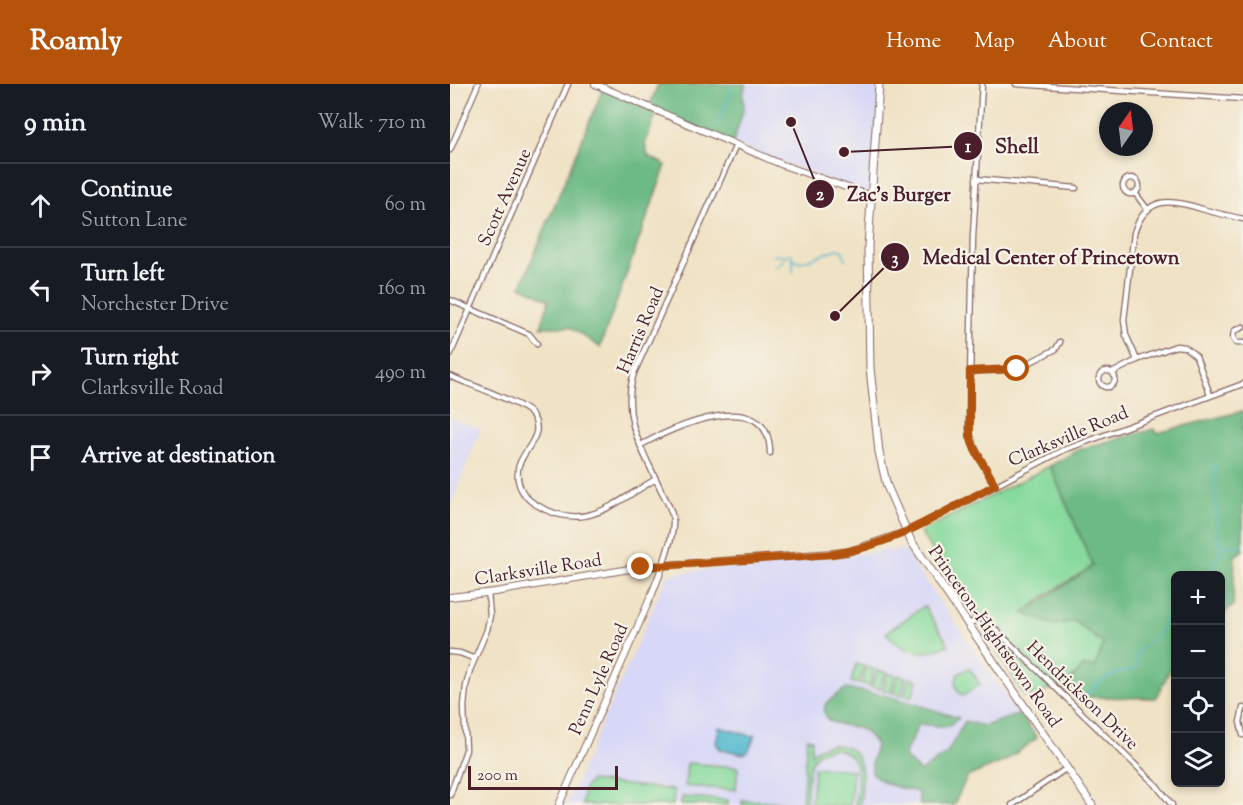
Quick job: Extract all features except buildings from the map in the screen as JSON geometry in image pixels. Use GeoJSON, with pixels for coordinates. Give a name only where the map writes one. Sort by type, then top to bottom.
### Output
{"type":"FeatureCollection","features":[{"type":"Feature","properties":{"kind":"main road","name":"Princeton-Hightstown Road"},"geometry":{"type":"LineString","coordinates":[[879,84],[868,246],[874,421],[887,486],[906,532],[1092,805]]}},
{"type":"Feature","properties":{"kind":"street"},"geometry":{"type":"LineString","coordinates":[[450,150],[478,84]]}},
{"type":"Feature","properties":{"kind":"street","name":"Scott Avenue"},"geometry":{"type":"LineString","coordinates":[[450,354],[568,84]]}},
{"type":"Feature","properties":{"kind":"street"},"geometry":{"type":"LineString","coordinates":[[595,84],[790,168],[871,196]]}},
{"type":"Feature","properties":{"kind":"street"},"geometry":{"type":"LineString","coordinates":[[982,84],[976,179],[970,436],[975,450],[995,485]]}},
{"type":"Feature","properties":{"kind":"street"},"geometry":{"type":"LineString","coordinates":[[1019,84],[1243,99]]}},
{"type":"Feature","properties":{"kind":"street","name":"Harris Road"},"geometry":{"type":"LineString","coordinates":[[663,565],[673,523],[670,508],[635,433],[630,413],[630,393],[634,373],[736,145]]}},
{"type":"Feature","properties":{"kind":"street"},"geometry":{"type":"LineString","coordinates":[[976,179],[1076,188]]}},
{"type":"Feature","properties":{"kind":"street"},"geometry":{"type":"LineString","coordinates":[[1135,193],[1148,210]]}},
{"type":"Feature","properties":{"kind":"street"},"geometry":{"type":"LineString","coordinates":[[1137,360],[1126,335],[1124,320],[1134,233],[1139,220],[1148,210],[1165,202],[1180,202],[1243,219]]}},
{"type":"Feature","properties":{"kind":"street"},"geometry":{"type":"LineString","coordinates":[[450,300],[530,334],[537,344]]}},
{"type":"Feature","properties":{"kind":"street"},"geometry":{"type":"LineString","coordinates":[[1243,327],[1234,331],[1233,338],[1236,343],[1243,343]]}},
{"type":"Feature","properties":{"kind":"street"},"geometry":{"type":"LineString","coordinates":[[970,371],[1017,369],[1056,349],[1060,342]]}},
{"type":"Feature","properties":{"kind":"street"},"geometry":{"type":"LineString","coordinates":[[1112,373],[1137,360],[1176,346],[1189,349],[1196,356],[1210,395]]}},
{"type":"Feature","properties":{"kind":"street"},"geometry":{"type":"LineString","coordinates":[[450,376],[523,408],[534,417],[536,433],[521,459],[518,478],[524,495],[542,508],[570,516],[600,512],[656,479]]}},
{"type":"Feature","properties":{"kind":"street","name":"Clarksville Road"},"geometry":{"type":"LineString","coordinates":[[450,597],[663,565],[833,554],[857,550],[906,532],[1075,445],[1243,384]]}},
{"type":"Feature","properties":{"kind":"street"},"geometry":{"type":"LineString","coordinates":[[640,445],[694,421],[714,416],[735,416],[753,420],[763,429],[770,442],[771,453]]}},
{"type":"Feature","properties":{"kind":"street","name":"Penn Lyle Road"},"geometry":{"type":"LineString","coordinates":[[559,805],[663,565]]}},
{"type":"Feature","properties":{"kind":"street"},"geometry":{"type":"LineString","coordinates":[[450,795],[466,750],[465,697],[468,676],[489,622],[488,593]]}},
{"type":"Feature","properties":{"kind":"street","name":"Hendrickson Drive"},"geometry":{"type":"LineString","coordinates":[[968,624],[982,618],[989,622],[1156,785],[1172,805]]}},
{"type":"Feature","properties":{"kind":"street"},"geometry":{"type":"LineString","coordinates":[[450,652],[475,658]]}},
{"type":"Feature","properties":{"kind":"street"},"geometry":{"type":"LineString","coordinates":[[1243,708],[1240,722],[1243,735]]}},
{"type":"Feature","properties":{"kind":"street"},"geometry":{"type":"LineString","coordinates":[[1012,805],[1067,768]]}},
{"type":"Feature","properties":{"kind":"shaded area"},"geometry":{"type":"Polygon","coordinates":[[[746,84],[879,84],[871,196],[733,143],[744,108],[743,94],[746,84]]]}},
{"type":"Feature","properties":{"kind":"shaded area"},"geometry":{"type":"Polygon","coordinates":[[[450,418],[481,429],[450,506],[450,418]]]}},
{"type":"Feature","properties":{"kind":"shaded area"},"geometry":{"type":"Polygon","coordinates":[[[903,549],[1020,714],[986,737],[928,805],[566,805],[668,574],[903,549]]]}},
{"type":"Feature","properties":{"kind":"green space"},"geometry":{"type":"Polygon","coordinates":[[[658,84],[746,84],[743,94],[744,108],[733,143],[649,107],[658,84]]]}},
{"type":"Feature","properties":{"kind":"green space"},"geometry":{"type":"Polygon","coordinates":[[[603,89],[650,109],[656,114],[645,144],[648,156],[666,165],[600,347],[570,327],[541,327],[549,300],[521,286],[603,89]]]}},
{"type":"Feature","properties":{"kind":"green space"},"geometry":{"type":"Polygon","coordinates":[[[1243,411],[1243,550],[1235,556],[1233,606],[1225,613],[1225,571],[1171,571],[1171,668],[1156,698],[1080,697],[1066,684],[1084,666],[1095,667],[1103,644],[1075,621],[1054,625],[1023,613],[1093,566],[1050,466],[1080,449],[1154,429],[1157,433],[1243,411]]]}},
{"type":"Feature","properties":{"kind":"green space"},"geometry":{"type":"Polygon","coordinates":[[[1050,466],[1093,566],[1043,597],[1024,613],[1054,625],[1075,621],[1104,645],[1095,667],[1084,666],[1066,684],[1025,697],[920,532],[1050,466]]]}},
{"type":"Feature","properties":{"kind":"green space"},"geometry":{"type":"Polygon","coordinates":[[[924,606],[949,645],[931,651],[915,651],[900,645],[886,633],[924,606]]]}},
{"type":"Feature","properties":{"kind":"green space"},"geometry":{"type":"Polygon","coordinates":[[[856,664],[864,666],[859,684],[851,682],[856,664]]]}},
{"type":"Feature","properties":{"kind":"green space"},"geometry":{"type":"Polygon","coordinates":[[[866,667],[874,669],[870,686],[862,684],[866,667]]]}},
{"type":"Feature","properties":{"kind":"green space"},"geometry":{"type":"Polygon","coordinates":[[[970,669],[980,684],[963,696],[957,689],[956,681],[958,674],[970,669]]]}},
{"type":"Feature","properties":{"kind":"green space"},"geometry":{"type":"Polygon","coordinates":[[[877,670],[885,672],[880,689],[872,687],[877,670]]]}},
{"type":"Feature","properties":{"kind":"green space"},"geometry":{"type":"Polygon","coordinates":[[[887,673],[895,675],[891,692],[883,690],[887,673]]]}},
{"type":"Feature","properties":{"kind":"green space"},"geometry":{"type":"Polygon","coordinates":[[[898,675],[906,677],[901,695],[893,693],[898,675]]]}},
{"type":"Feature","properties":{"kind":"green space"},"geometry":{"type":"Polygon","coordinates":[[[909,678],[917,680],[912,697],[904,695],[909,678]]]}},
{"type":"Feature","properties":{"kind":"green space"},"geometry":{"type":"Polygon","coordinates":[[[845,689],[888,696],[959,718],[947,727],[919,724],[904,756],[920,772],[947,753],[965,721],[984,726],[1020,714],[1037,738],[1005,761],[967,777],[954,805],[920,805],[918,792],[888,784],[872,773],[876,745],[865,732],[828,720],[824,712],[826,703],[845,689]]]}},
{"type":"Feature","properties":{"kind":"green space"},"geometry":{"type":"Polygon","coordinates":[[[807,738],[812,739],[811,754],[825,746],[840,745],[853,752],[858,758],[862,771],[860,805],[855,805],[857,778],[855,763],[846,753],[833,749],[820,752],[811,763],[806,805],[802,805],[807,738]]]}},
{"type":"Feature","properties":{"kind":"green space"},"geometry":{"type":"Polygon","coordinates":[[[687,763],[738,767],[736,790],[685,786],[687,763]]]}},
{"type":"Feature","properties":{"kind":"green space"},"geometry":{"type":"Polygon","coordinates":[[[814,767],[853,770],[850,805],[811,805],[814,767]]]}},
{"type":"Feature","properties":{"kind":"green space"},"geometry":{"type":"Polygon","coordinates":[[[590,781],[674,790],[673,805],[582,805],[584,789],[590,781]]]}},
{"type":"Feature","properties":{"kind":"green space"},"geometry":{"type":"Polygon","coordinates":[[[682,797],[728,800],[728,805],[681,805],[682,797]]]}},
{"type":"Feature","properties":{"kind":"green space"},"geometry":{"type":"Polygon","coordinates":[[[742,800],[783,802],[783,805],[742,805],[742,800]]]}},
{"type":"Feature","properties":{"kind":"water"},"geometry":{"type":"Polygon","coordinates":[[[719,727],[755,735],[749,750],[744,754],[720,749],[716,743],[719,727]]]}},
{"type":"Feature","properties":{"kind":"waterway"},"geometry":{"type":"LineString","coordinates":[[718,124],[732,88],[731,84]]}},
{"type":"Feature","properties":{"kind":"waterway"},"geometry":{"type":"LineString","coordinates":[[793,259],[801,262],[838,249],[842,250],[846,259]]}},
{"type":"Feature","properties":{"kind":"waterway"},"geometry":{"type":"LineString","coordinates":[[791,253],[793,272]]}},
{"type":"Feature","properties":{"kind":"waterway"},"geometry":{"type":"LineString","coordinates":[[772,255],[789,255]]}},
{"type":"Feature","properties":{"kind":"waterway"},"geometry":{"type":"LineString","coordinates":[[776,267],[786,257]]}},
{"type":"Feature","properties":{"kind":"waterway"},"geometry":{"type":"LineString","coordinates":[[1215,463],[1217,541],[1227,546],[1243,545]]}},
{"type":"Feature","properties":{"kind":"waterway"},"geometry":{"type":"LineString","coordinates":[[1212,571],[1222,546]]}},
{"type":"Feature","properties":{"kind":"waterway"},"geometry":{"type":"LineString","coordinates":[[1087,694],[1114,674],[1134,670],[1137,667],[1137,652],[1159,633],[1171,614]]}},
{"type":"Feature","properties":{"kind":"place","name":"Zac's Burger"},"geometry":{"type":"Point","coordinates":[791,122]}},
{"type":"Feature","properties":{"kind":"place","name":"Shell"},"geometry":{"type":"Point","coordinates":[844,152]}},
{"type":"Feature","properties":{"kind":"place","name":"Medical Center of Princetown"},"geometry":{"type":"Point","coordinates":[835,316]}},
{"type":"Feature","properties":{"kind":"route"},"geometry":{"type":"LineString","coordinates":[[641,567],[833,554],[857,550],[902,534],[995,485],[975,450],[970,436],[970,371],[1017,369]]}}]}
